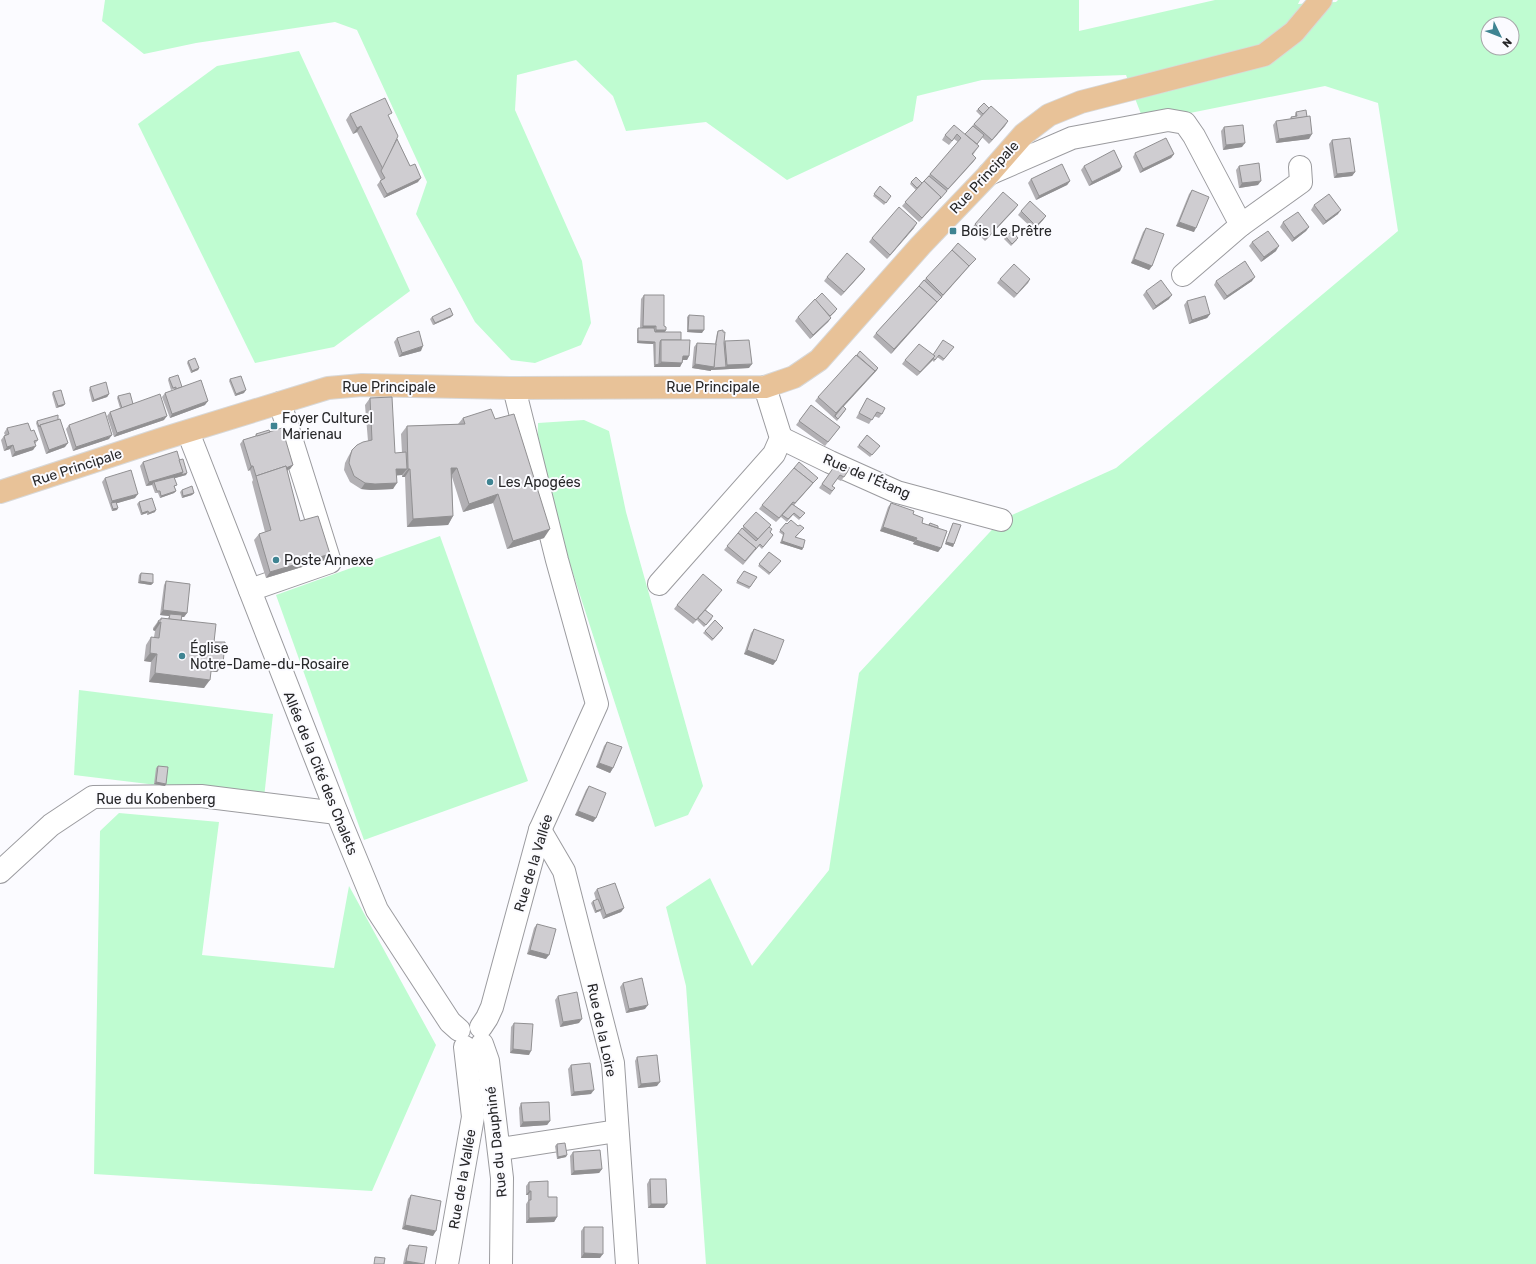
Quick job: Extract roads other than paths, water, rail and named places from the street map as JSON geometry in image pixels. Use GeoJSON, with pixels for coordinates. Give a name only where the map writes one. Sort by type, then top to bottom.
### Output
{"type":"FeatureCollection","features":[{"type":"Feature","properties":{"kind":"main road","name":"Rue Principale"},"geometry":{"type":"LineString","coordinates":[[0,492],[328,388],[362,385],[514,388],[765,387],[794,377],[819,360],[921,245],[989,174],[1024,134],[1049,115],[1081,102],[1264,55],[1294,32],[1321,0]]}},
{"type":"Feature","properties":{"kind":"street"},"geometry":{"type":"LineString","coordinates":[[989,174],[1072,138],[1168,120],[1185,124],[1194,136],[1241,225]]}},
{"type":"Feature","properties":{"kind":"street"},"geometry":{"type":"LineString","coordinates":[[1183,275],[1241,225],[1301,182],[1300,167]]}},
{"type":"Feature","properties":{"kind":"street"},"geometry":{"type":"LineString","coordinates":[[659,584],[774,454],[782,438],[765,387]]}},
{"type":"Feature","properties":{"kind":"street","name":"Rue de la Vallée"},"geometry":{"type":"LineString","coordinates":[[447,1264],[473,1117],[472,1037],[487,1018],[492,1007],[540,830],[597,704],[557,560],[514,388]]}},
{"type":"Feature","properties":{"kind":"street"},"geometry":{"type":"LineString","coordinates":[[250,590],[330,562],[280,403]]}},
{"type":"Feature","properties":{"kind":"street","name":"Allée de la Cité des Chalets"},"geometry":{"type":"LineString","coordinates":[[188,432],[337,813],[377,910],[450,1022],[472,1037]]}},
{"type":"Feature","properties":{"kind":"street","name":"Rue de l'Étang"},"geometry":{"type":"LineString","coordinates":[[782,438],[830,462],[897,492],[1001,520]]}},
{"type":"Feature","properties":{"kind":"street","name":"Rue du Kobenberg"},"geometry":{"type":"LineString","coordinates":[[0,872],[51,825],[83,808],[93,797],[201,796],[337,813]]}},
{"type":"Feature","properties":{"kind":"street","name":"Rue de la Loire"},"geometry":{"type":"LineString","coordinates":[[540,830],[564,872],[612,1063],[627,1264]]}},
{"type":"Feature","properties":{"kind":"street","name":"Rue du Dauphiné"},"geometry":{"type":"LineString","coordinates":[[472,1037],[488,1061],[500,1149],[502,1178],[502,1264]]}},
{"type":"Feature","properties":{"kind":"street"},"geometry":{"type":"LineString","coordinates":[[500,1149],[617,1131]]}},
{"type":"Feature","properties":{"kind":"place","name":"Bois Le Prêtre"},"geometry":{"type":"Point","coordinates":[953,231]}},
{"type":"Feature","properties":{"kind":"place","name":"Foyer Culturel Marienau"},"geometry":{"type":"Point","coordinates":[274,426]}},
{"type":"Feature","properties":{"kind":"place","name":"Les Apogées"},"geometry":{"type":"Point","coordinates":[490,482]}},
{"type":"Feature","properties":{"kind":"place","name":"Poste Annexe"},"geometry":{"type":"Point","coordinates":[276,560]}},
{"type":"Feature","properties":{"kind":"place","name":"Église Notre-Dame-du-Rosaire"},"geometry":{"type":"Point","coordinates":[182,656]}}]}
